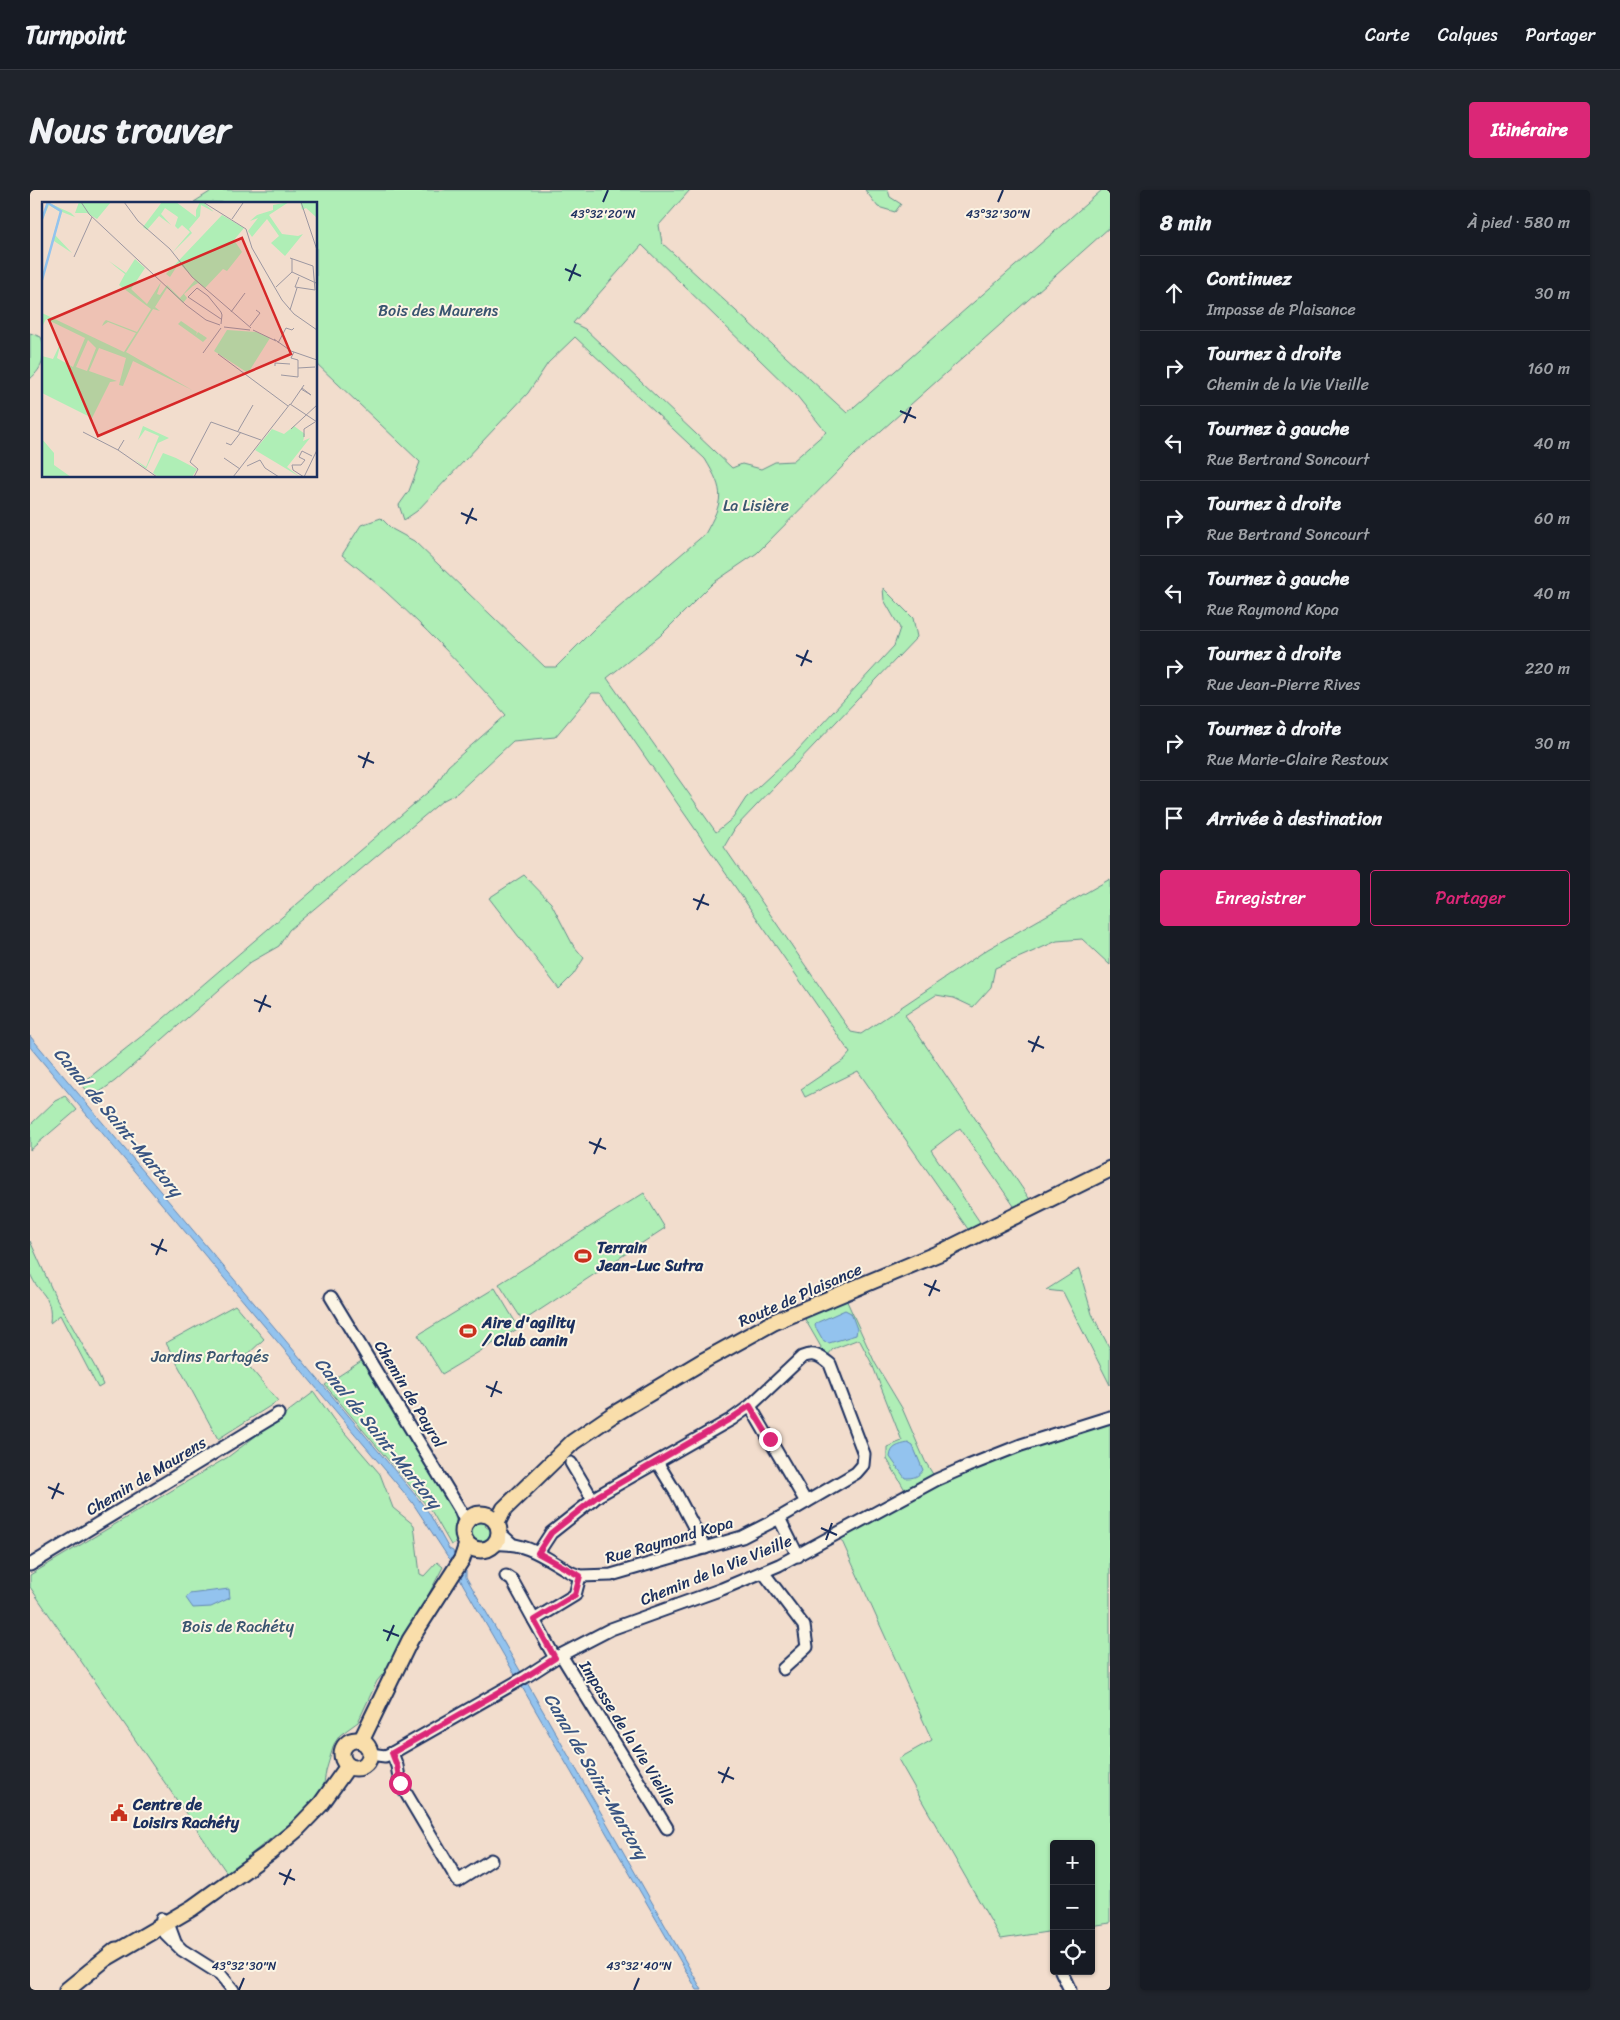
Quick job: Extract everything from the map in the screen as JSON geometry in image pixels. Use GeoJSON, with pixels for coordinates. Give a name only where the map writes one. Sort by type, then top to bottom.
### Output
{"type":"FeatureCollection","features":[{"type":"Feature","properties":{"kind":"main road","name":"Route de Plaisance"},"geometry":{"type":"LineString","coordinates":[[486,1526],[558,1455],[588,1431],[752,1334],[793,1313],[944,1252],[1110,1169]]}},
{"type":"Feature","properties":{"kind":"main road"},"geometry":{"type":"LineString","coordinates":[[486,1526],[489,1549],[483,1551],[471,1547],[463,1534],[486,1526]]}},
{"type":"Feature","properties":{"kind":"main road"},"geometry":{"type":"LineString","coordinates":[[360,1741],[410,1640],[458,1564],[471,1547]]}},
{"type":"Feature","properties":{"kind":"main road"},"geometry":{"type":"LineString","coordinates":[[352,1741],[360,1741],[367,1746],[370,1754],[364,1765],[356,1768],[348,1766],[343,1759],[342,1750],[344,1746],[352,1741]]}},
{"type":"Feature","properties":{"kind":"main road"},"geometry":{"type":"LineString","coordinates":[[67,1990],[108,1957],[192,1908],[205,1897],[251,1867],[296,1830],[321,1804],[348,1766]]}},
{"type":"Feature","properties":{"kind":"street","name":"Chemin de Payrol"},"geometry":{"type":"LineString","coordinates":[[331,1297],[486,1526]]}},
{"type":"Feature","properties":{"kind":"street","name":"Rue Raymond Kopa"},"geometry":{"type":"LineString","coordinates":[[580,1576],[611,1575],[742,1536],[779,1518],[856,1473],[863,1465],[864,1454],[830,1364],[820,1356],[810,1354],[802,1358],[750,1406]]}},
{"type":"Feature","properties":{"kind":"street"},"geometry":{"type":"LineString","coordinates":[[538,1553],[551,1533],[593,1500],[750,1406],[806,1502]]}},
{"type":"Feature","properties":{"kind":"street","name":"Chemin de Maurens"},"geometry":{"type":"LineString","coordinates":[[30,1565],[278,1414]]}},
{"type":"Feature","properties":{"kind":"street","name":"Chemin de la Vie Vieille"},"geometry":{"type":"LineString","coordinates":[[370,1754],[385,1756],[392,1753],[522,1679],[558,1656],[611,1629],[722,1589],[798,1556],[936,1480],[1021,1444],[1110,1416]]}},
{"type":"Feature","properties":{"kind":"street"},"geometry":{"type":"LineString","coordinates":[[656,1462],[676,1493],[705,1548]]}},
{"type":"Feature","properties":{"kind":"street"},"geometry":{"type":"LineString","coordinates":[[571,1463],[593,1500]]}},
{"type":"Feature","properties":{"kind":"street"},"geometry":{"type":"LineString","coordinates":[[779,1518],[798,1556]]}},
{"type":"Feature","properties":{"kind":"street"},"geometry":{"type":"LineString","coordinates":[[486,1526],[580,1576],[575,1595],[534,1620]]}},
{"type":"Feature","properties":{"kind":"street"},"geometry":{"type":"LineString","coordinates":[[763,1572],[804,1626],[807,1647],[783,1669]]}},
{"type":"Feature","properties":{"kind":"street","name":"Impasse de la Vie Vieille"},"geometry":{"type":"LineString","coordinates":[[506,1576],[512,1580],[534,1620],[668,1828]]}},
{"type":"Feature","properties":{"kind":"street"},"geometry":{"type":"LineString","coordinates":[[392,1753],[400,1783],[458,1880],[491,1860]]}},
{"type":"Feature","properties":{"kind":"street"},"geometry":{"type":"LineString","coordinates":[[164,1923],[163,1931],[182,1950],[220,1974],[232,1990]]}},
{"type":"Feature","properties":{"kind":"street"},"geometry":{"type":"LineString","coordinates":[[1063,1975],[1070,1990]]}},
{"type":"Feature","properties":{"kind":"green space"},"geometry":{"type":"Polygon","coordinates":[[[213,190],[690,190],[659,225],[662,243],[847,413],[1102,190],[1110,190],[1110,227],[855,454],[757,553],[713,583],[660,636],[607,678],[716,832],[733,818],[746,798],[797,751],[894,646],[900,628],[884,600],[883,588],[913,618],[917,637],[735,828],[724,847],[851,1032],[861,1034],[988,949],[1110,879],[1110,965],[1082,939],[1057,941],[995,968],[991,987],[973,1007],[954,998],[936,995],[905,1015],[1031,1201],[1016,1209],[960,1128],[931,1150],[990,1237],[840,1298],[845,1297],[875,1363],[902,1408],[925,1461],[934,1476],[987,1451],[1062,1425],[1110,1412],[1110,1923],[1095,1925],[1095,1840],[1050,1840],[1050,1932],[1001,1939],[898,1759],[932,1740],[837,1530],[905,1490],[887,1459],[887,1447],[902,1441],[872,1364],[859,1339],[833,1349],[828,1355],[820,1350],[821,1347],[798,1303],[829,1292],[970,1232],[858,1071],[805,1097],[801,1089],[844,1060],[850,1053],[601,693],[592,693],[555,737],[513,741],[457,793],[442,801],[289,930],[279,946],[251,962],[115,1081],[93,1097],[81,1084],[157,1024],[435,786],[448,766],[506,715],[427,631],[386,592],[342,555],[361,525],[381,518],[392,529],[414,541],[545,667],[556,667],[597,626],[705,534],[716,513],[720,496],[712,470],[705,459],[575,337],[548,363],[528,393],[417,511],[404,520],[399,505],[409,491],[420,462],[318,365],[318,202],[194,202],[213,190]],[[642,245],[573,323],[585,329],[732,468],[742,464],[761,469],[775,462],[793,461],[826,432],[797,396],[642,245]]]}},
{"type":"Feature","properties":{"kind":"green space"},"geometry":{"type":"Polygon","coordinates":[[[865,190],[888,190],[890,197],[901,204],[895,212],[878,207],[865,190]]]}},
{"type":"Feature","properties":{"kind":"green space"},"geometry":{"type":"Polygon","coordinates":[[[30,333],[41,337],[42,362],[30,379],[30,333]]]}},
{"type":"Feature","properties":{"kind":"green space"},"geometry":{"type":"Polygon","coordinates":[[[524,875],[551,903],[573,945],[584,958],[573,975],[559,989],[489,898],[524,875]]]}},
{"type":"Feature","properties":{"kind":"green space"},"geometry":{"type":"Polygon","coordinates":[[[65,1096],[77,1110],[30,1150],[30,1125],[55,1101],[65,1096]]]}},
{"type":"Feature","properties":{"kind":"green space","name":"Terrain Jean-Luc Sutra"},"geometry":{"type":"Polygon","coordinates":[[[644,1193],[665,1228],[523,1321],[499,1284],[644,1193]]]}},
{"type":"Feature","properties":{"kind":"green space"},"geometry":{"type":"Polygon","coordinates":[[[30,1241],[54,1294],[95,1367],[103,1385],[98,1388],[60,1315],[50,1323],[47,1300],[30,1273],[30,1241]]]}},
{"type":"Feature","properties":{"kind":"green space"},"geometry":{"type":"Polygon","coordinates":[[[1079,1269],[1092,1314],[1110,1349],[1110,1385],[1063,1292],[1046,1290],[1079,1269]]]}},
{"type":"Feature","properties":{"kind":"green space","name":"Aire d'agility / Club canin"},"geometry":{"type":"Polygon","coordinates":[[[495,1288],[519,1328],[442,1374],[418,1335],[495,1288]]]}},
{"type":"Feature","properties":{"kind":"green space","name":"Jardins Partagés"},"geometry":{"type":"Polygon","coordinates":[[[235,1305],[264,1339],[243,1359],[278,1401],[218,1439],[166,1343],[235,1305]]]}},
{"type":"Feature","properties":{"kind":"green space"},"geometry":{"type":"Polygon","coordinates":[[[366,1358],[452,1503],[456,1521],[456,1542],[451,1545],[432,1512],[325,1385],[366,1358]]]}},
{"type":"Feature","properties":{"kind":"green space","name":"Bois de Rachéty"},"geometry":{"type":"Polygon","coordinates":[[[314,1392],[333,1419],[380,1474],[393,1508],[414,1525],[420,1574],[424,1576],[437,1562],[443,1567],[392,1663],[377,1681],[358,1722],[340,1735],[334,1744],[323,1789],[293,1821],[227,1873],[30,1587],[30,1575],[228,1457],[314,1392]]]}},
{"type":"Feature","properties":{"kind":"green space"},"geometry":{"type":"Polygon","coordinates":[[[479,1522],[487,1523],[485,1526],[489,1529],[491,1528],[490,1538],[483,1543],[475,1542],[471,1533],[474,1525],[479,1522]]]}},
{"type":"Feature","properties":{"kind":"water"},"geometry":{"type":"Polygon","coordinates":[[[30,1036],[416,1496],[429,1513],[449,1549],[453,1551],[455,1561],[448,1557],[412,1502],[30,1047],[30,1036]]]}},
{"type":"Feature","properties":{"kind":"water"},"geometry":{"type":"Polygon","coordinates":[[[845,1310],[851,1313],[857,1329],[856,1335],[829,1343],[824,1342],[815,1326],[816,1323],[845,1310]]]}},
{"type":"Feature","properties":{"kind":"water"},"geometry":{"type":"Polygon","coordinates":[[[908,1443],[913,1446],[923,1470],[916,1477],[905,1478],[890,1457],[894,1448],[908,1443]]]}},
{"type":"Feature","properties":{"kind":"water"},"geometry":{"type":"Polygon","coordinates":[[[466,1571],[466,1577],[522,1674],[516,1677],[457,1574],[466,1571]]]}},
{"type":"Feature","properties":{"kind":"water"},"geometry":{"type":"Polygon","coordinates":[[[229,1589],[230,1598],[211,1607],[193,1608],[186,1598],[189,1594],[229,1589]]]}},
{"type":"Feature","properties":{"kind":"water"},"geometry":{"type":"Polygon","coordinates":[[[526,1681],[702,1990],[697,1990],[522,1687],[521,1682],[526,1681]]]}},
{"type":"Feature","properties":{"kind":"place","name":"Terrain Jean-Luc Sutra"},"geometry":{"type":"Point","coordinates":[583,1256]}},
{"type":"Feature","properties":{"kind":"place","name":"Aire d'agility / Club canin"},"geometry":{"type":"Point","coordinates":[468,1331]}},
{"type":"Feature","properties":{"kind":"place","name":"Centre de Loisirs Rachéty"},"geometry":{"type":"Point","coordinates":[119,1813]}},
{"type":"Feature","properties":{"kind":"route"},"geometry":{"type":"LineString","coordinates":[[400,1783],[392,1753],[524,1678],[555,1658],[534,1620],[575,1595],[580,1576],[538,1553],[551,1533],[599,1495],[750,1406],[770,1439]]}},
{"type":"Feature","properties":{"kind":"park label","name":"Bois des Maurens"},"geometry":{"type":"Point","coordinates":[438,310]}},
{"type":"Feature","properties":{"kind":"park label","name":"La Lisière"},"geometry":{"type":"Point","coordinates":[756,505]}},
{"type":"Feature","properties":{"kind":"water label","name":"Canal de Saint-Martory"},"geometry":{"type":"Point","coordinates":[118,1122]}},
{"type":"Feature","properties":{"kind":"water label","name":"Canal de Saint-Martory"},"geometry":{"type":"Point","coordinates":[378,1433]}},
{"type":"Feature","properties":{"kind":"water label","name":"Canal de Saint-Martory"},"geometry":{"type":"Point","coordinates":[596,1776]}}]}
